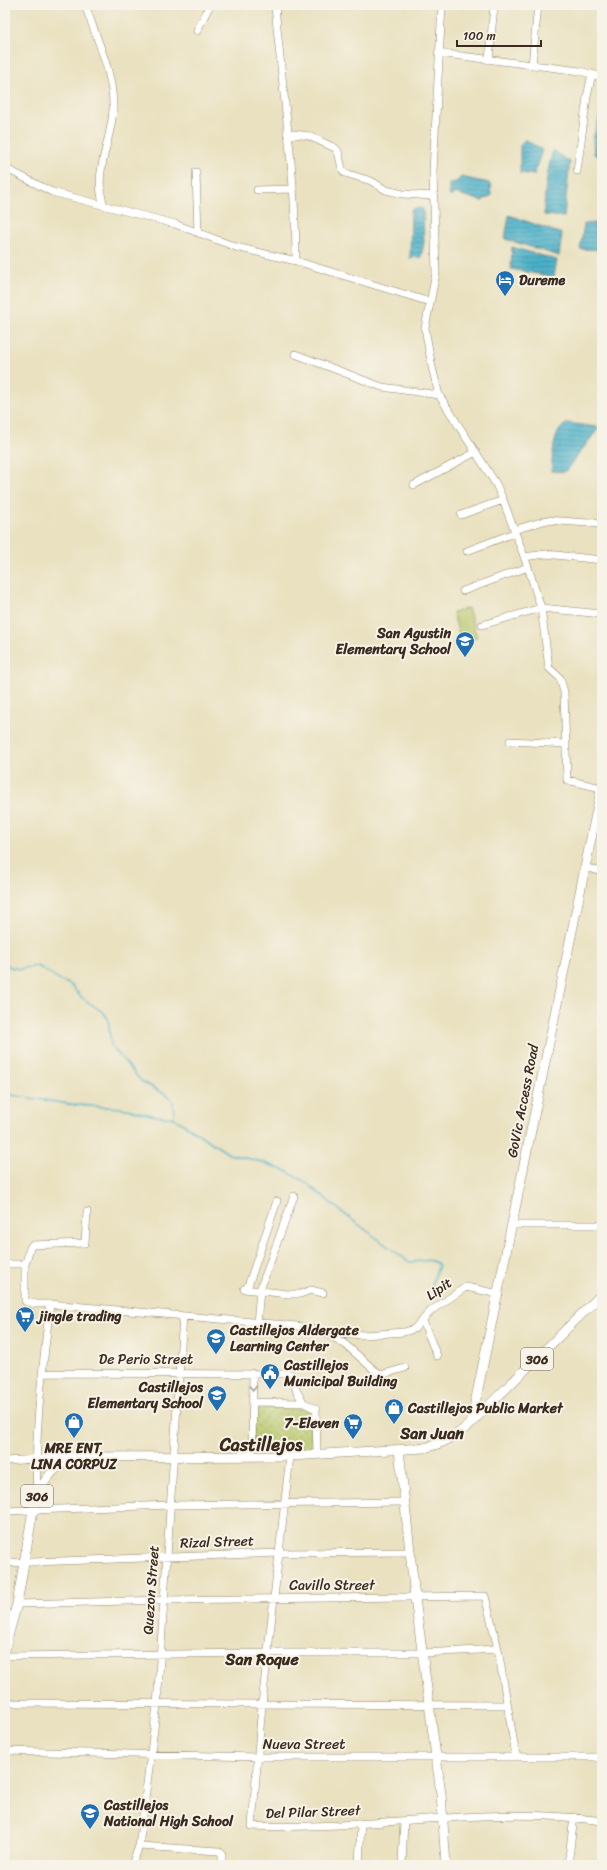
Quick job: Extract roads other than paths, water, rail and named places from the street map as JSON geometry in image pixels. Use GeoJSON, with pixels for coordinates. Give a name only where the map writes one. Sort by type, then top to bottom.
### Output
{"type":"FeatureCollection","features":[{"type":"Feature","properties":{"kind":"main road","name":"GoVic Access Road"},"geometry":{"type":"LineString","coordinates":[[471,1423],[499,1294],[584,867],[602,787]]}},
{"type":"Feature","properties":{"kind":"main road","name":"306"},"geometry":{"type":"LineString","coordinates":[[5,1647],[17,1604],[37,1494],[44,1481],[55,1467],[72,1457],[290,1456],[424,1448],[439,1444],[455,1437],[471,1423],[602,1294]]}},
{"type":"Feature","properties":{"kind":"main road"},"geometry":{"type":"LineString","coordinates":[[399,1449],[415,1598],[436,1756],[446,1865]]}},
{"type":"Feature","properties":{"kind":"street"},"geometry":{"type":"LineString","coordinates":[[85,5],[100,44],[112,98],[111,124],[100,173],[101,196],[104,205]]}},
{"type":"Feature","properties":{"kind":"street"},"geometry":{"type":"LineString","coordinates":[[197,31],[210,5]]}},
{"type":"Feature","properties":{"kind":"street"},"geometry":{"type":"LineString","coordinates":[[275,5],[292,189],[296,261]]}},
{"type":"Feature","properties":{"kind":"street"},"geometry":{"type":"LineString","coordinates":[[442,5],[432,171],[436,273],[425,328],[432,367],[439,395],[496,484],[528,567],[541,608],[550,668],[560,678],[564,692],[567,780],[602,787]]}},
{"type":"Feature","properties":{"kind":"street"},"geometry":{"type":"LineString","coordinates":[[489,60],[494,5]]}},
{"type":"Feature","properties":{"kind":"street"},"geometry":{"type":"LineString","coordinates":[[532,65],[538,5]]}},
{"type":"Feature","properties":{"kind":"street"},"geometry":{"type":"LineString","coordinates":[[438,53],[592,74],[602,78]]}},
{"type":"Feature","properties":{"kind":"street"},"geometry":{"type":"LineString","coordinates":[[577,171],[587,97],[592,74]]}},
{"type":"Feature","properties":{"kind":"street"},"geometry":{"type":"LineString","coordinates":[[287,133],[309,136],[335,148],[338,151],[342,169],[345,174],[371,181],[386,190],[403,194],[433,196]]}},
{"type":"Feature","properties":{"kind":"street"},"geometry":{"type":"LineString","coordinates":[[5,168],[52,192],[175,224],[236,247],[296,261],[430,302]]}},
{"type":"Feature","properties":{"kind":"street"},"geometry":{"type":"LineString","coordinates":[[196,172],[198,233]]}},
{"type":"Feature","properties":{"kind":"street"},"geometry":{"type":"LineString","coordinates":[[257,190],[292,189]]}},
{"type":"Feature","properties":{"kind":"street"},"geometry":{"type":"LineString","coordinates":[[295,354],[382,387],[439,395]]}},
{"type":"Feature","properties":{"kind":"street"},"geometry":{"type":"LineString","coordinates":[[414,485],[476,452]]}},
{"type":"Feature","properties":{"kind":"street"},"geometry":{"type":"LineString","coordinates":[[461,515],[502,500]]}},
{"type":"Feature","properties":{"kind":"street"},"geometry":{"type":"LineString","coordinates":[[467,551],[548,520],[602,524]]}},
{"type":"Feature","properties":{"kind":"street"},"geometry":{"type":"LineString","coordinates":[[524,557],[546,554],[602,560]]}},
{"type":"Feature","properties":{"kind":"street"},"geometry":{"type":"LineString","coordinates":[[463,591],[528,567]]}},
{"type":"Feature","properties":{"kind":"street"},"geometry":{"type":"LineString","coordinates":[[482,626],[541,608],[602,614]]}},
{"type":"Feature","properties":{"kind":"street"},"geometry":{"type":"LineString","coordinates":[[510,741],[566,744]]}},
{"type":"Feature","properties":{"kind":"street"},"geometry":{"type":"LineString","coordinates":[[584,867],[602,872]]}},
{"type":"Feature","properties":{"kind":"street"},"geometry":{"type":"LineString","coordinates":[[257,1323],[260,1290],[294,1196]]}},
{"type":"Feature","properties":{"kind":"street"},"geometry":{"type":"LineString","coordinates":[[277,1201],[246,1289],[288,1294],[300,1294],[311,1290],[323,1293]]}},
{"type":"Feature","properties":{"kind":"street"},"geometry":{"type":"LineString","coordinates":[[87,1212],[85,1243],[32,1245],[28,1249],[25,1264],[25,1301],[36,1304],[297,1326],[326,1332],[346,1345],[380,1375],[405,1368]]}},
{"type":"Feature","properties":{"kind":"street"},"geometry":{"type":"LineString","coordinates":[[513,1225],[602,1225]]}},
{"type":"Feature","properties":{"kind":"street"},"geometry":{"type":"LineString","coordinates":[[5,1264],[25,1264]]}},
{"type":"Feature","properties":{"kind":"street","name":"Lipit"},"geometry":{"type":"LineString","coordinates":[[326,1332],[364,1335],[414,1330],[423,1322],[432,1310],[466,1286],[499,1294]]}},
{"type":"Feature","properties":{"kind":"street"},"geometry":{"type":"LineString","coordinates":[[37,1494],[36,1460],[42,1373],[50,1304]]}},
{"type":"Feature","properties":{"kind":"street","name":"Quezon Street"},"geometry":{"type":"LineString","coordinates":[[132,1865],[139,1846],[157,1704],[183,1316]]}},
{"type":"Feature","properties":{"kind":"street"},"geometry":{"type":"LineString","coordinates":[[423,1322],[437,1356]]}},
{"type":"Feature","properties":{"kind":"street","name":"De Perio Street"},"geometry":{"type":"LineString","coordinates":[[42,1373],[179,1372],[291,1374],[297,1392],[304,1403]]}},
{"type":"Feature","properties":{"kind":"street"},"geometry":{"type":"LineString","coordinates":[[252,1456],[253,1373]]}},
{"type":"Feature","properties":{"kind":"street"},"geometry":{"type":"LineString","coordinates":[[253,1402],[304,1403],[316,1409],[317,1454]]}},
{"type":"Feature","properties":{"kind":"street","name":"Del Pilar Street"},"geometry":{"type":"LineString","coordinates":[[290,1456],[267,1653],[252,1826],[361,1824],[509,1815],[574,1817],[602,1821]]}},
{"type":"Feature","properties":{"kind":"street"},"geometry":{"type":"LineString","coordinates":[[5,1461],[72,1457]]}},
{"type":"Feature","properties":{"kind":"street"},"geometry":{"type":"LineString","coordinates":[[5,1511],[171,1505],[405,1502]]}},
{"type":"Feature","properties":{"kind":"street","name":"Rizal Street"},"geometry":{"type":"LineString","coordinates":[[5,1563],[280,1552],[410,1552]]}},
{"type":"Feature","properties":{"kind":"street","name":"Cavillo Street"},"geometry":{"type":"LineString","coordinates":[[17,1604],[274,1598],[415,1598],[485,1596],[498,1649],[516,1756]]}},
{"type":"Feature","properties":{"kind":"street"},"geometry":{"type":"LineString","coordinates":[[5,1656],[423,1653],[498,1649]]}},
{"type":"Feature","properties":{"kind":"street"},"geometry":{"type":"LineString","coordinates":[[5,1703],[508,1705]]}},
{"type":"Feature","properties":{"kind":"street","name":"Nueva Street"},"geometry":{"type":"LineString","coordinates":[[5,1751],[151,1753],[257,1757],[596,1757],[602,1760]]}},
{"type":"Feature","properties":{"kind":"street"},"geometry":{"type":"LineString","coordinates":[[568,1865],[574,1817]]}},
{"type":"Feature","properties":{"kind":"street"},"geometry":{"type":"LineString","coordinates":[[402,1865],[404,1821]]}},
{"type":"Feature","properties":{"kind":"street"},"geometry":{"type":"LineString","coordinates":[[359,1865],[361,1824]]}},
{"type":"Feature","properties":{"kind":"street"},"geometry":{"type":"LineString","coordinates":[[139,1846],[219,1851],[222,1854],[222,1865]]}},
{"type":"Feature","properties":{"kind":"water"},"geometry":{"type":"Polygon","coordinates":[[[602,108],[602,159],[594,154],[593,138],[602,108]]]}},
{"type":"Feature","properties":{"kind":"water"},"geometry":{"type":"Polygon","coordinates":[[[525,139],[542,150],[534,175],[520,173],[520,146],[525,139]]]}},
{"type":"Feature","properties":{"kind":"water"},"geometry":{"type":"Polygon","coordinates":[[[553,150],[570,162],[564,217],[544,215],[546,182],[553,150]]]}},
{"type":"Feature","properties":{"kind":"water"},"geometry":{"type":"Polygon","coordinates":[[[461,177],[489,183],[492,186],[490,191],[492,195],[482,201],[454,193],[451,197],[449,194],[449,183],[456,182],[461,177]]]}},
{"type":"Feature","properties":{"kind":"water"},"geometry":{"type":"Polygon","coordinates":[[[417,208],[423,209],[424,243],[421,257],[410,258],[411,210],[417,208]]]}},
{"type":"Feature","properties":{"kind":"water"},"geometry":{"type":"Polygon","coordinates":[[[509,215],[562,234],[559,256],[505,239],[509,215]]]}},
{"type":"Feature","properties":{"kind":"water"},"geometry":{"type":"Polygon","coordinates":[[[599,223],[602,225],[602,250],[580,249],[584,224],[599,223]]]}},
{"type":"Feature","properties":{"kind":"water"},"geometry":{"type":"Polygon","coordinates":[[[512,247],[557,260],[554,277],[511,269],[512,247]]]}},
{"type":"Feature","properties":{"kind":"water"},"geometry":{"type":"Polygon","coordinates":[[[568,423],[597,427],[598,429],[565,472],[551,471],[556,437],[563,426],[568,423]]]}},
{"type":"Feature","properties":{"kind":"waterway"},"geometry":{"type":"LineString","coordinates":[[5,963],[10,967],[20,969],[36,966],[43,969],[57,979],[71,985],[81,997],[104,1013],[108,1019],[111,1045],[141,1081],[168,1096],[173,1101],[174,1118]]}},
{"type":"Feature","properties":{"kind":"waterway"},"geometry":{"type":"LineString","coordinates":[[5,1094],[76,1105],[122,1108],[156,1116],[174,1118],[229,1154],[262,1162],[286,1171],[304,1181],[343,1213],[409,1262],[425,1260],[432,1261],[439,1265],[432,1286],[438,1297]]}},
{"type":"Feature","properties":{"kind":"place","name":"Dureme"},"geometry":{"type":"Point","coordinates":[505,297]}},
{"type":"Feature","properties":{"kind":"place","name":"San Agustin Elementary School"},"geometry":{"type":"Point","coordinates":[465,658]}},
{"type":"Feature","properties":{"kind":"place","name":"jingle trading"},"geometry":{"type":"Point","coordinates":[25,1333]}},
{"type":"Feature","properties":{"kind":"place","name":"Castillejos Aldergate Learning Center"},"geometry":{"type":"Point","coordinates":[216,1355]}},
{"type":"Feature","properties":{"kind":"place","name":"Castillejos Municipal Building"},"geometry":{"type":"Point","coordinates":[270,1390]}},
{"type":"Feature","properties":{"kind":"place","name":"Castillejos Elementary School"},"geometry":{"type":"Point","coordinates":[217,1412]}},
{"type":"Feature","properties":{"kind":"place","name":"Castillejos Public Market"},"geometry":{"type":"Point","coordinates":[394,1425]}},
{"type":"Feature","properties":{"kind":"place","name":"MRE ENT, LINA CORPUZ"},"geometry":{"type":"Point","coordinates":[74,1439]}},
{"type":"Feature","properties":{"kind":"place","name":"7-Eleven"},"geometry":{"type":"Point","coordinates":[353,1440]}},
{"type":"Feature","properties":{"kind":"place","name":"Castillejos National High School"},"geometry":{"type":"Point","coordinates":[90,1830]}},
{"type":"Feature","properties":{"kind":"district","name":"San Juan"},"geometry":{"type":"Point","coordinates":[432,1433]}},
{"type":"Feature","properties":{"kind":"district","name":"Castillejos"},"geometry":{"type":"Point","coordinates":[261,1445]}},
{"type":"Feature","properties":{"kind":"district","name":"San Roque"},"geometry":{"type":"Point","coordinates":[262,1659]}}]}
